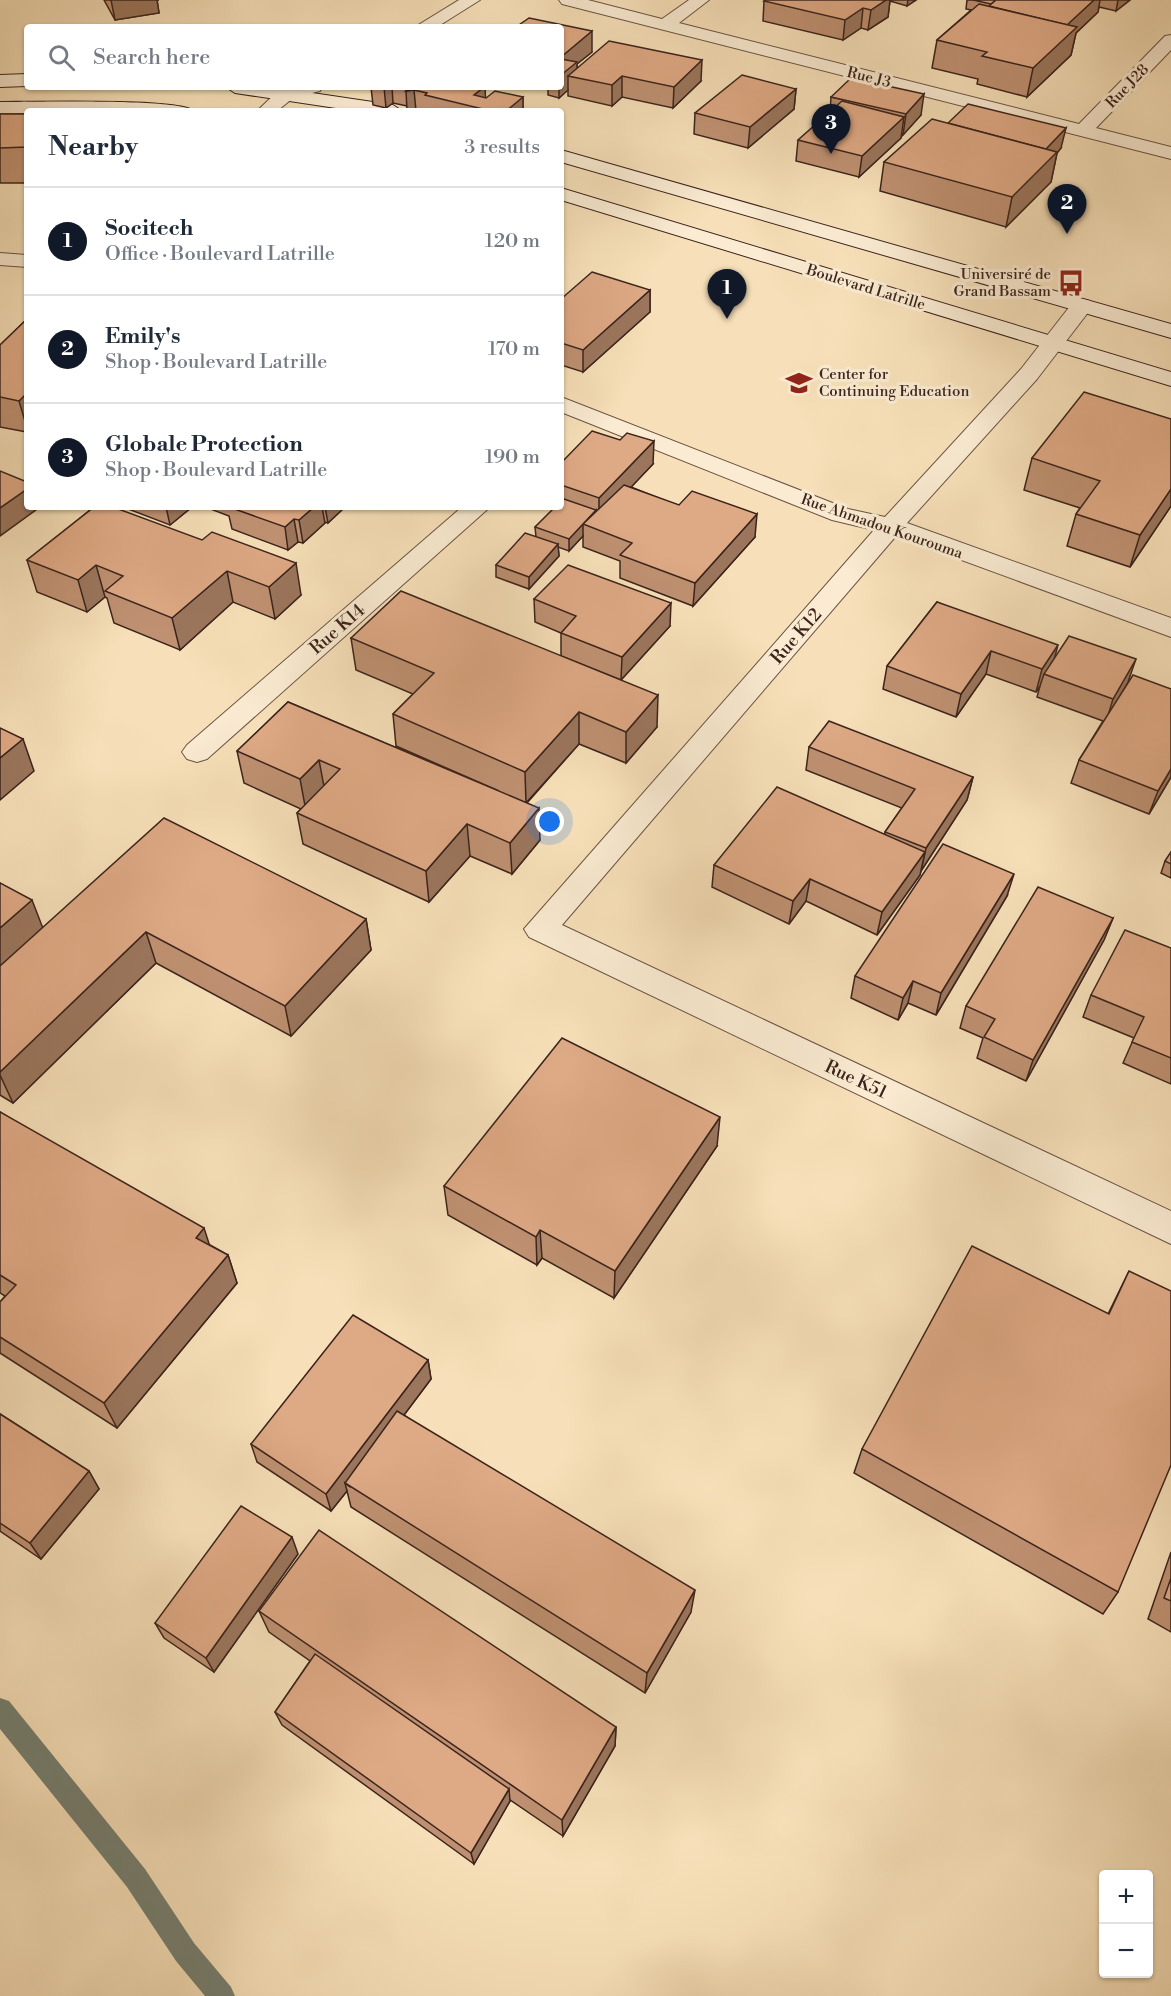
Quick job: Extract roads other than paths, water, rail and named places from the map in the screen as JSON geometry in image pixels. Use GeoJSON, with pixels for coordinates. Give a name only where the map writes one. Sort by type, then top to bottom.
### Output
{"type":"FeatureCollection","features":[{"type":"Feature","properties":{"kind":"street"},"geometry":{"type":"LineString","coordinates":[[426,0],[440,18]]}},
{"type":"Feature","properties":{"kind":"street"},"geometry":{"type":"LineString","coordinates":[[429,24],[471,0]]}},
{"type":"Feature","properties":{"kind":"street","name":"Rue J3"},"geometry":{"type":"LineString","coordinates":[[568,0],[1171,153]]}},
{"type":"Feature","properties":{"kind":"street"},"geometry":{"type":"LineString","coordinates":[[664,25],[700,0]]}},
{"type":"Feature","properties":{"kind":"street","name":"Rue J28"},"geometry":{"type":"LineString","coordinates":[[1083,131],[1171,40]]}},
{"type":"Feature","properties":{"kind":"street"},"geometry":{"type":"LineString","coordinates":[[0,81],[24,80]]}},
{"type":"Feature","properties":{"kind":"street"},"geometry":{"type":"LineString","coordinates":[[260,90],[375,108]]}},
{"type":"Feature","properties":{"kind":"street"},"geometry":{"type":"LineString","coordinates":[[269,108],[286,93],[300,90]]}},
{"type":"Feature","properties":{"kind":"street"},"geometry":{"type":"LineString","coordinates":[[0,108],[104,108]]}},
{"type":"Feature","properties":{"kind":"street"},"geometry":{"type":"LineString","coordinates":[[564,157],[1171,332]]}},
{"type":"Feature","properties":{"kind":"street","name":"Boulevard Latrille"},"geometry":{"type":"LineString","coordinates":[[564,195],[1171,379]]}},
{"type":"Feature","properties":{"kind":"street"},"geometry":{"type":"LineString","coordinates":[[0,260],[24,261]]}},
{"type":"Feature","properties":{"kind":"street","name":"Rue K12"},"geometry":{"type":"LineString","coordinates":[[540,930],[891,526],[1053,344],[1082,306]]}},
{"type":"Feature","properties":{"kind":"street","name":"Rue Ahmadou Kourouma"},"geometry":{"type":"LineString","coordinates":[[564,405],[841,515],[891,526],[1171,628]]}},
{"type":"Feature","properties":{"kind":"street"},"geometry":{"type":"LineString","coordinates":[[564,431],[586,412]]}},
{"type":"Feature","properties":{"kind":"street","name":"Rue K14"},"geometry":{"type":"LineString","coordinates":[[197,752],[474,510]]}},
{"type":"Feature","properties":{"kind":"street","name":"Rue K51"},"geometry":{"type":"LineString","coordinates":[[540,930],[1171,1228]]}},
{"type":"Feature","properties":{"kind":"waterway"},"geometry":{"type":"LineString","coordinates":[[0,1710],[136,1878],[185,1952],[222,1996]]}},
{"type":"Feature","properties":{"kind":"place","name":"Globale Protection"},"geometry":{"type":"Point","coordinates":[831,154]}},
{"type":"Feature","properties":{"kind":"place","name":"Emily's"},"geometry":{"type":"Point","coordinates":[1067,234]}},
{"type":"Feature","properties":{"kind":"place","name":"Universiré de Grand Bassam"},"geometry":{"type":"Point","coordinates":[1071,283]}},
{"type":"Feature","properties":{"kind":"place","name":"Socitech"},"geometry":{"type":"Point","coordinates":[727,319]}},
{"type":"Feature","properties":{"kind":"place","name":"Center for Continuing Education"},"geometry":{"type":"Point","coordinates":[799,383]}}]}
